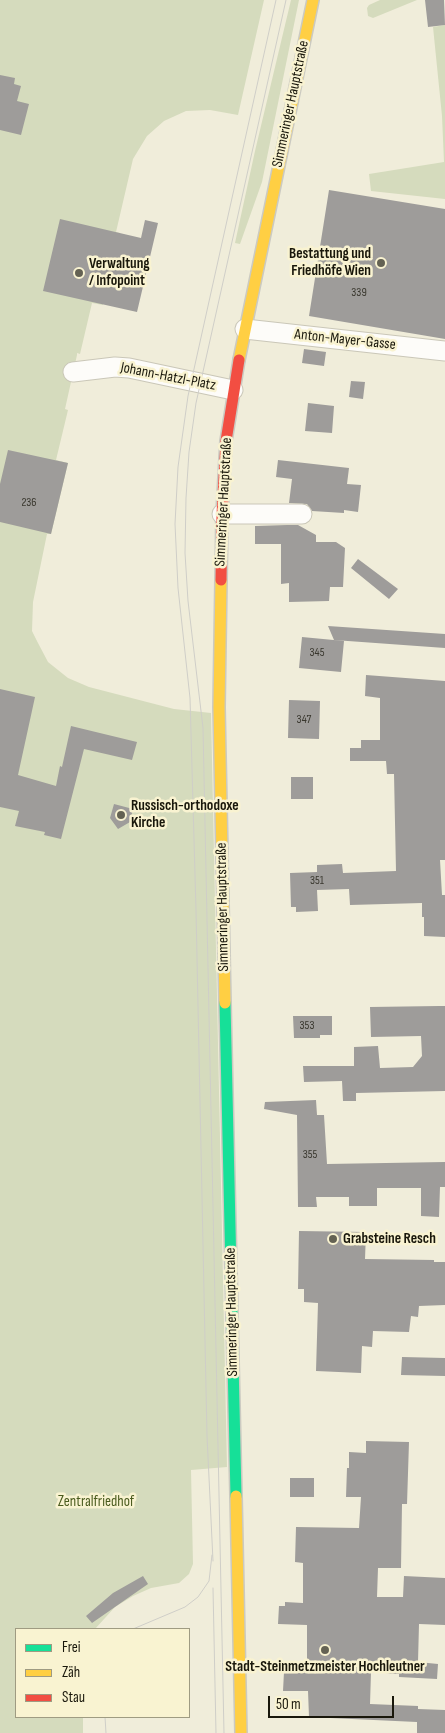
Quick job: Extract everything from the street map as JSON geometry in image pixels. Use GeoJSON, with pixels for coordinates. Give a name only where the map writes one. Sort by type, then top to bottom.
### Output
{"type":"FeatureCollection","features":[{"type":"Feature","properties":{"kind":"main road","name":"Simmeringer Hauptstraße"},"geometry":{"type":"LineString","coordinates":[[241,1733],[219,717],[222,514],[226,441],[233,390],[313,0]]}},
{"type":"Feature","properties":{"kind":"street","name":"Anton-Mayer-Gasse"},"geometry":{"type":"LineString","coordinates":[[245,329],[445,351]]}},
{"type":"Feature","properties":{"kind":"street","name":"Johann-Hatzl-Platz"},"geometry":{"type":"LineString","coordinates":[[73,372],[115,367],[129,368],[233,390]]}},
{"type":"Feature","properties":{"kind":"street"},"geometry":{"type":"LineString","coordinates":[[222,514],[302,514]]}},
{"type":"Feature","properties":{"kind":"green space","name":"Zentralfriedhof"},"geometry":{"type":"Polygon","coordinates":[[[0,0],[264,0],[238,115],[210,110],[186,111],[164,121],[147,136],[133,159],[116,232],[120,233],[103,305],[92,303],[80,354],[77,353],[65,409],[68,410],[56,460],[68,463],[51,534],[47,534],[33,602],[32,631],[48,662],[68,678],[89,687],[174,709],[211,713],[227,1467],[191,1470],[193,1564],[189,1574],[179,1583],[151,1588],[133,1596],[115,1607],[96,1628],[15,1628],[15,1718],[83,1718],[83,1733],[0,1733],[0,0]]]}},
{"type":"Feature","properties":{"kind":"green space"},"geometry":{"type":"Polygon","coordinates":[[[291,0],[299,0],[262,182],[240,244],[235,243],[255,151],[291,0]]]}},
{"type":"Feature","properties":{"kind":"green space"},"geometry":{"type":"Polygon","coordinates":[[[380,0],[417,0],[373,18],[368,16],[367,8],[369,5],[380,0]]]}},
{"type":"Feature","properties":{"kind":"green space"},"geometry":{"type":"Polygon","coordinates":[[[445,25],[445,199],[371,191],[369,174],[444,162],[442,116],[433,27],[445,25]]]}},
{"type":"Feature","properties":{"kind":"building"},"geometry":{"type":"Polygon","coordinates":[[[425,0],[444,0],[445,25],[428,27],[425,0]]]}},
{"type":"Feature","properties":{"kind":"building"},"geometry":{"type":"Polygon","coordinates":[[[0,75],[15,78],[14,84],[21,86],[17,101],[29,104],[21,135],[0,130],[0,75]]]}},
{"type":"Feature","properties":{"kind":"building","name":"Bestattung und Friedhöfe Wien"},"geometry":{"type":"Polygon","coordinates":[[[329,190],[445,209],[445,339],[309,316],[329,190]]]}},
{"type":"Feature","properties":{"kind":"building","name":"Verwaltung / Infopoint"},"geometry":{"type":"Polygon","coordinates":[[[60,219],[141,238],[145,220],[158,223],[137,312],[43,291],[60,219]]]}},
{"type":"Feature","properties":{"kind":"building"},"geometry":{"type":"Polygon","coordinates":[[[304,349],[326,352],[324,366],[302,363],[304,349]]]}},
{"type":"Feature","properties":{"kind":"building"},"geometry":{"type":"Polygon","coordinates":[[[351,381],[365,382],[363,399],[349,397],[351,381]]]}},
{"type":"Feature","properties":{"kind":"building"},"geometry":{"type":"Polygon","coordinates":[[[308,403],[334,406],[332,433],[305,431],[308,403]]]}},
{"type":"Feature","properties":{"kind":"building"},"geometry":{"type":"Polygon","coordinates":[[[8,450],[68,463],[51,534],[0,522],[0,484],[8,450]]]}},
{"type":"Feature","properties":{"kind":"building"},"geometry":{"type":"Polygon","coordinates":[[[278,460],[349,468],[347,484],[361,485],[358,512],[344,510],[344,513],[312,511],[307,504],[289,503],[292,479],[276,477],[278,460]]]}},
{"type":"Feature","properties":{"kind":"building"},"geometry":{"type":"Polygon","coordinates":[[[298,525],[316,535],[316,542],[336,542],[345,548],[343,587],[330,587],[329,601],[289,602],[289,583],[281,584],[281,544],[255,544],[255,526],[298,525]]]}},
{"type":"Feature","properties":{"kind":"building"},"geometry":{"type":"Polygon","coordinates":[[[358,559],[398,589],[389,599],[351,568],[358,559]]]}},
{"type":"Feature","properties":{"kind":"building"},"geometry":{"type":"Polygon","coordinates":[[[328,626],[445,634],[445,648],[334,640],[328,626]]]}},
{"type":"Feature","properties":{"kind":"building"},"geometry":{"type":"Polygon","coordinates":[[[302,637],[344,641],[341,672],[299,668],[302,637]]]}},
{"type":"Feature","properties":{"kind":"building"},"geometry":{"type":"Polygon","coordinates":[[[366,675],[445,681],[445,860],[440,860],[442,895],[445,895],[445,937],[424,936],[422,903],[350,905],[349,889],[317,890],[318,911],[296,912],[296,907],[291,907],[290,873],[317,872],[317,865],[342,864],[343,873],[396,871],[394,774],[387,774],[386,761],[350,761],[350,748],[361,748],[361,740],[380,740],[380,698],[365,696],[366,675]]]}},
{"type":"Feature","properties":{"kind":"building"},"geometry":{"type":"Polygon","coordinates":[[[0,689],[35,697],[18,775],[56,786],[71,726],[137,742],[132,760],[84,749],[61,839],[44,835],[45,832],[15,826],[19,811],[0,807],[0,689]]]}},
{"type":"Feature","properties":{"kind":"building"},"geometry":{"type":"Polygon","coordinates":[[[289,700],[320,701],[319,739],[288,738],[289,700]]]}},
{"type":"Feature","properties":{"kind":"building"},"geometry":{"type":"Polygon","coordinates":[[[291,777],[313,777],[313,799],[291,799],[291,777]]]}},
{"type":"Feature","properties":{"kind":"building","name":"Russisch-orthodoxe Kirche"},"geometry":{"type":"Polygon","coordinates":[[[114,804],[133,809],[130,822],[118,829],[110,818],[114,804]]]}},
{"type":"Feature","properties":{"kind":"building"},"geometry":{"type":"Polygon","coordinates":[[[445,1006],[445,1091],[356,1093],[356,1101],[343,1101],[342,1081],[304,1082],[303,1066],[354,1066],[354,1047],[378,1046],[380,1068],[413,1067],[422,1056],[421,1036],[371,1037],[370,1007],[445,1006]]]}},
{"type":"Feature","properties":{"kind":"building"},"geometry":{"type":"Polygon","coordinates":[[[293,1016],[332,1016],[332,1035],[320,1035],[320,1038],[294,1038],[293,1016]]]}},
{"type":"Feature","properties":{"kind":"building"},"geometry":{"type":"Polygon","coordinates":[[[316,1100],[317,1115],[324,1115],[327,1164],[445,1162],[445,1187],[440,1187],[439,1217],[421,1216],[421,1188],[377,1188],[377,1206],[349,1206],[349,1197],[316,1197],[317,1207],[298,1207],[297,1115],[264,1109],[265,1102],[316,1100]]]}},
{"type":"Feature","properties":{"kind":"building"},"geometry":{"type":"Polygon","coordinates":[[[299,1231],[366,1232],[365,1259],[434,1260],[434,1262],[445,1262],[445,1305],[419,1306],[418,1317],[411,1316],[409,1332],[373,1331],[372,1347],[362,1346],[361,1373],[316,1371],[318,1303],[304,1302],[304,1289],[298,1289],[299,1231]]]}},
{"type":"Feature","properties":{"kind":"building"},"geometry":{"type":"Polygon","coordinates":[[[402,1357],[445,1358],[445,1376],[401,1375],[402,1357]]]}},
{"type":"Feature","properties":{"kind":"building"},"geometry":{"type":"Polygon","coordinates":[[[366,1441],[409,1442],[407,1504],[402,1504],[401,1568],[378,1568],[377,1597],[403,1597],[404,1576],[445,1578],[445,1625],[419,1624],[418,1662],[438,1664],[437,1679],[399,1677],[399,1674],[371,1672],[370,1704],[418,1706],[418,1709],[445,1710],[445,1733],[417,1733],[417,1722],[309,1717],[308,1691],[283,1691],[284,1672],[307,1672],[307,1625],[278,1624],[279,1606],[285,1606],[285,1602],[303,1603],[303,1563],[295,1562],[296,1527],[359,1528],[361,1497],[346,1497],[347,1468],[349,1468],[349,1452],[366,1453],[366,1441]]]}},
{"type":"Feature","properties":{"kind":"building"},"geometry":{"type":"Polygon","coordinates":[[[290,1478],[314,1478],[314,1497],[290,1497],[290,1478]]]}},
{"type":"Feature","properties":{"kind":"building"},"geometry":{"type":"Polygon","coordinates":[[[143,1576],[148,1584],[92,1623],[86,1616],[113,1593],[143,1576]]]}},
{"type":"Feature","properties":{"kind":"tram line"},"geometry":{"type":"LineString","coordinates":[[213,1561],[207,1436],[190,698],[178,588],[175,524],[178,467],[188,396],[276,0]]}},
{"type":"Feature","properties":{"kind":"tram line"},"geometry":{"type":"LineString","coordinates":[[224,1733],[203,728],[188,601],[185,553],[186,498],[189,452],[196,403],[286,0]]}},
{"type":"Feature","properties":{"kind":"tram line"},"geometry":{"type":"LineString","coordinates":[[135,1628],[185,1607],[198,1597],[209,1581],[212,1555]]}},
{"type":"Feature","properties":{"kind":"tram line"},"geometry":{"type":"LineString","coordinates":[[213,1588],[216,1733]]}},
{"type":"Feature","properties":{"kind":"tram line"},"geometry":{"type":"LineString","coordinates":[[105,1718],[106,1733]]}},
{"type":"Feature","properties":{"kind":"traffic: fast"},"geometry":{"type":"LineString","coordinates":[[225,1003],[236,1496]]}},
{"type":"Feature","properties":{"kind":"traffic: slow"},"geometry":{"type":"LineString","coordinates":[[239,360],[313,0]]}},
{"type":"Feature","properties":{"kind":"traffic: slow"},"geometry":{"type":"LineString","coordinates":[[221,580],[219,707],[225,1003]]}},
{"type":"Feature","properties":{"kind":"traffic: slow"},"geometry":{"type":"LineString","coordinates":[[236,1496],[241,1733]]}},
{"type":"Feature","properties":{"kind":"traffic: jam"},"geometry":{"type":"LineString","coordinates":[[221,580],[226,441],[239,360]]}},
{"type":"Feature","properties":{"kind":"place","name":"Bestattung und Friedhöfe Wien"},"geometry":{"type":"Point","coordinates":[381,263]}},
{"type":"Feature","properties":{"kind":"place","name":"Verwaltung / Infopoint"},"geometry":{"type":"Point","coordinates":[79,273]}},
{"type":"Feature","properties":{"kind":"place","name":"Russisch-orthodoxe Kirche"},"geometry":{"type":"Point","coordinates":[121,815]}},
{"type":"Feature","properties":{"kind":"place","name":"Grabsteine Resch"},"geometry":{"type":"Point","coordinates":[333,1239]}},
{"type":"Feature","properties":{"kind":"place","name":"Stadt-Steinmetzmeister Hochleutner"},"geometry":{"type":"Point","coordinates":[325,1650]}}]}
